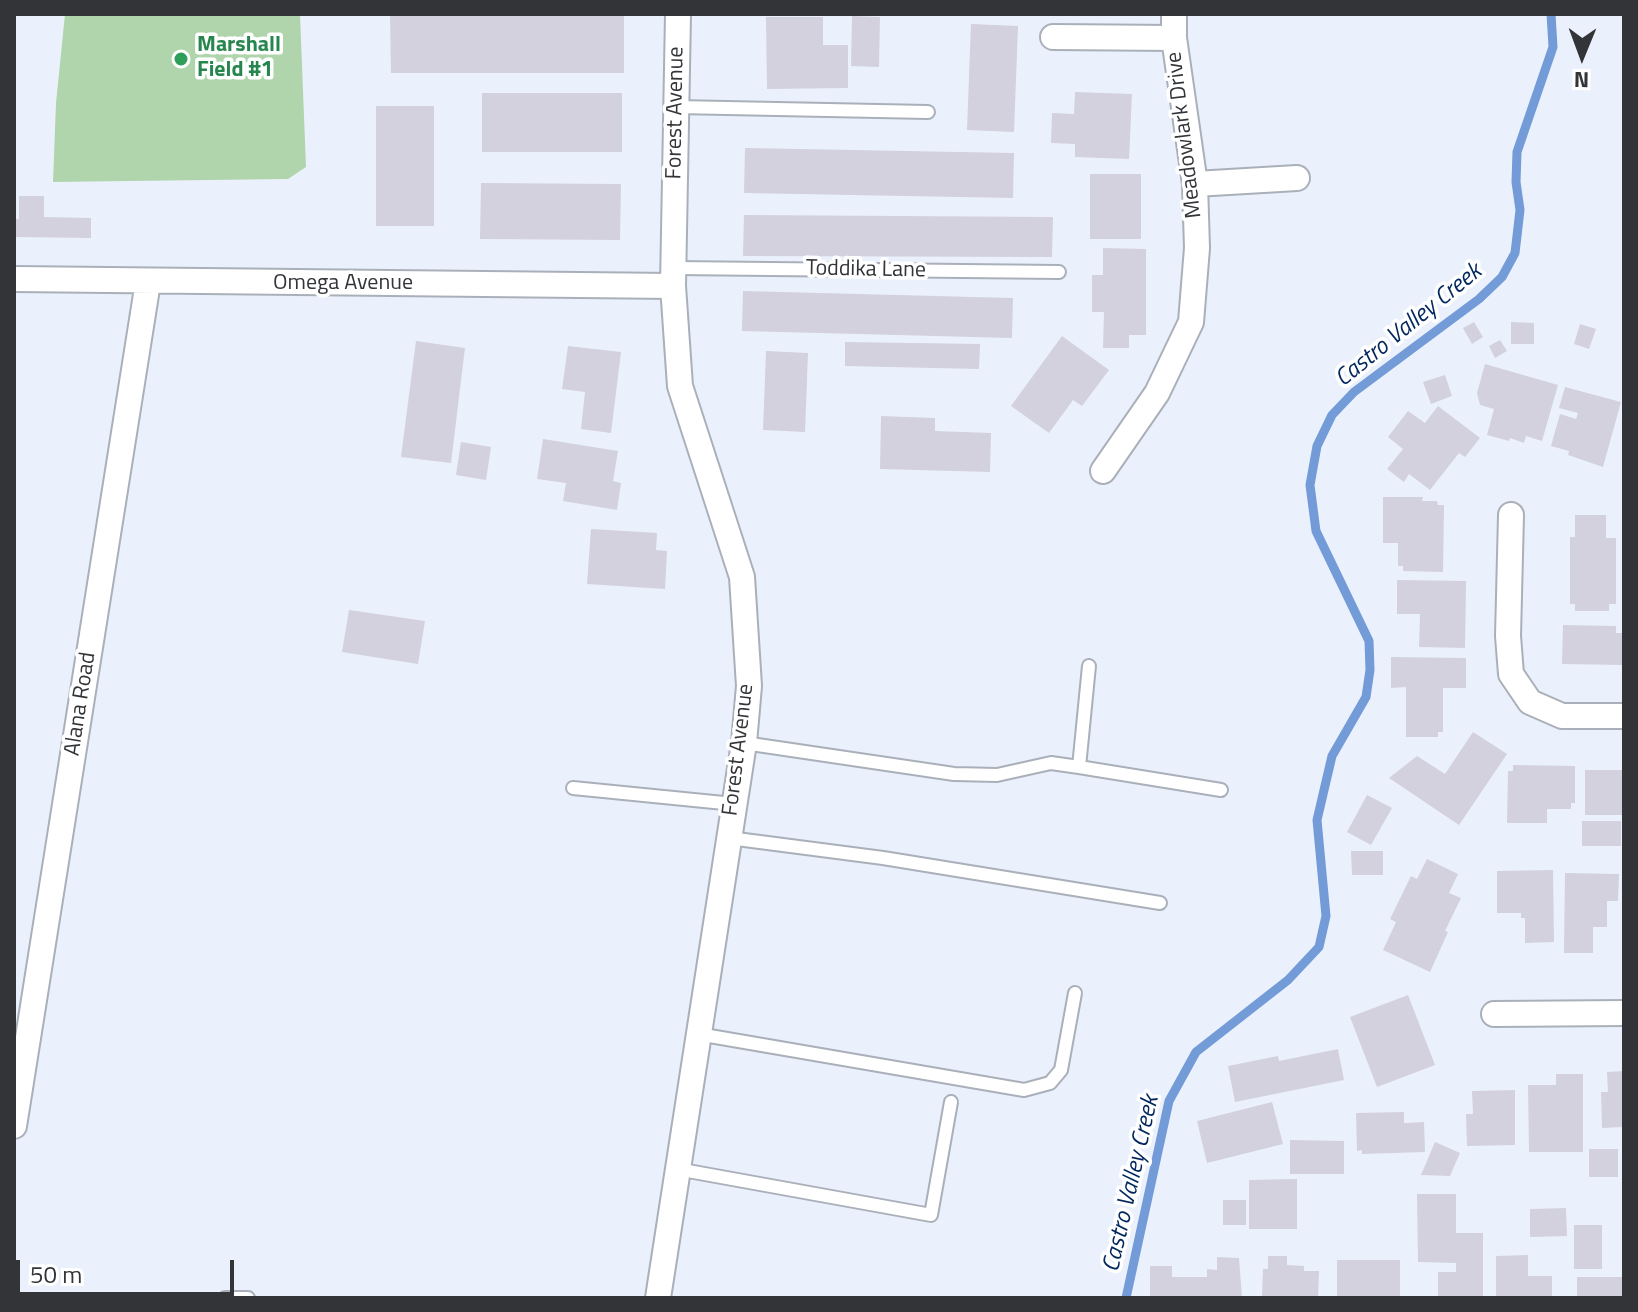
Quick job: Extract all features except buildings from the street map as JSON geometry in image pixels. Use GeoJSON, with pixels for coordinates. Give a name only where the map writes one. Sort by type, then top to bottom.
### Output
{"type":"FeatureCollection","features":[{"type":"Feature","properties":{"kind":"street","name":"Forest Avenue"},"geometry":{"type":"LineString","coordinates":[[658,1298],[744,743],[749,686],[742,577],[680,386],[673,277],[678,14]]}},
{"type":"Feature","properties":{"kind":"street"},"geometry":{"type":"LineString","coordinates":[[1053,37],[1174,26]]}},
{"type":"Feature","properties":{"kind":"street","name":"Meadowlark Drive"},"geometry":{"type":"LineString","coordinates":[[1103,471],[1157,393],[1191,322],[1197,248],[1195,184],[1174,26]]}},
{"type":"Feature","properties":{"kind":"street"},"geometry":{"type":"LineString","coordinates":[[1195,184],[1297,178]]}},
{"type":"Feature","properties":{"kind":"street","name":"Omega Avenue"},"geometry":{"type":"LineString","coordinates":[[14,279],[148,282],[673,277]]}},
{"type":"Feature","properties":{"kind":"street","name":"Alana Road"},"geometry":{"type":"LineString","coordinates":[[14,1126],[148,282]]}},
{"type":"Feature","properties":{"kind":"street"},"geometry":{"type":"LineString","coordinates":[[1511,515],[1508,636],[1511,674],[1530,702],[1562,716],[1624,716]]}},
{"type":"Feature","properties":{"kind":"street"},"geometry":{"type":"LineString","coordinates":[[1494,1014],[1624,1013]]}},
{"type":"Feature","properties":{"kind":"lane"},"geometry":{"type":"LineString","coordinates":[[676,107],[928,112]]}},
{"type":"Feature","properties":{"kind":"lane","name":"Toddika Lane"},"geometry":{"type":"LineString","coordinates":[[673,277],[1059,272]]}},
{"type":"Feature","properties":{"kind":"lane"},"geometry":{"type":"LineString","coordinates":[[1079,767],[1089,666]]}},
{"type":"Feature","properties":{"kind":"lane"},"geometry":{"type":"LineString","coordinates":[[744,743],[954,774],[997,775],[1051,763],[1221,790]]}},
{"type":"Feature","properties":{"kind":"lane"},"geometry":{"type":"LineString","coordinates":[[573,788],[734,804]]}},
{"type":"Feature","properties":{"kind":"lane"},"geometry":{"type":"LineString","coordinates":[[729,838],[883,858],[1160,903]]}},
{"type":"Feature","properties":{"kind":"lane"},"geometry":{"type":"LineString","coordinates":[[698,1034],[1024,1090],[1050,1083],[1061,1070],[1075,993]]}},
{"type":"Feature","properties":{"kind":"lane"},"geometry":{"type":"LineString","coordinates":[[676,1169],[931,1215],[951,1102]]}},
{"type":"Feature","properties":{"kind":"lane"},"geometry":{"type":"LineString","coordinates":[[225,1298],[248,1298]]}},
{"type":"Feature","properties":{"kind":"green space","name":"Marshall Field #1"},"geometry":{"type":"Polygon","coordinates":[[[65,14],[300,14],[306,167],[288,179],[53,182],[56,103],[65,14]]]}},
{"type":"Feature","properties":{"kind":"waterway","name":"Castro Valley Creek"},"geometry":{"type":"LineString","coordinates":[[1126,1298],[1169,1101],[1196,1052],[1288,980],[1319,947],[1326,916],[1317,820],[1332,756],[1366,697],[1370,670],[1369,641],[1316,531],[1310,485],[1317,446],[1332,415],[1354,392],[1479,299],[1502,277],[1515,253],[1520,210],[1516,182],[1517,152],[1553,47],[1551,14]]}},
{"type":"Feature","properties":{"kind":"place","name":"Marshall Field #1"},"geometry":{"type":"Point","coordinates":[181,59]}}]}
